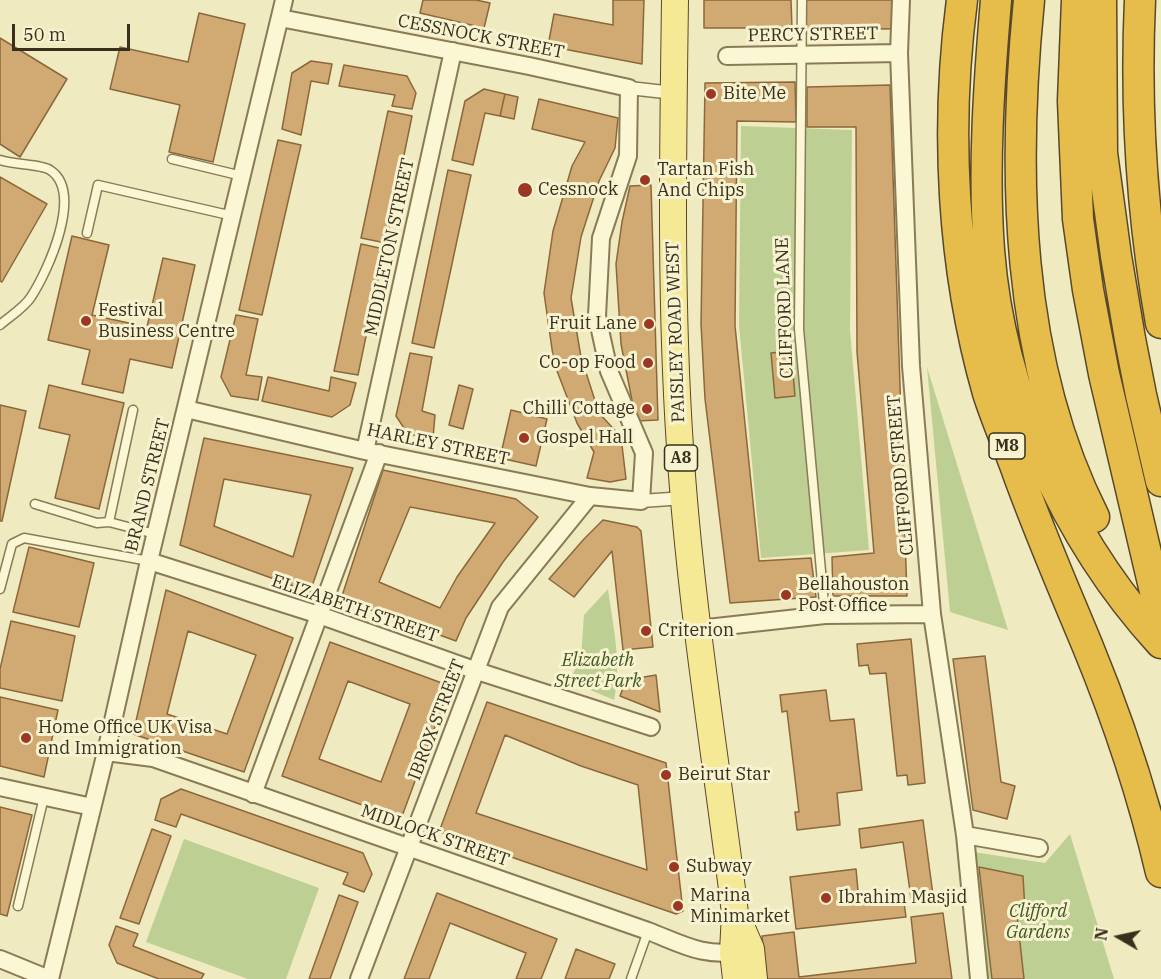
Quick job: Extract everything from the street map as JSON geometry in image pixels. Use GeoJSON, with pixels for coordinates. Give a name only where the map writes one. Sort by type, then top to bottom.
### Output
{"type":"FeatureCollection","features":[{"type":"Feature","properties":{"kind":"highway","name":"M8"},"geometry":{"type":"LineString","coordinates":[[962,0],[954,94],[956,206],[962,260],[978,354],[998,422],[1025,496],[1088,647],[1126,748],[1161,872]]}},
{"type":"Feature","properties":{"kind":"highway","name":"M8"},"geometry":{"type":"LineString","coordinates":[[996,0],[987,129],[987,222],[992,276],[1008,360],[1035,439],[1074,521],[1109,579],[1161,643]]}},
{"type":"Feature","properties":{"kind":"highway"},"geometry":{"type":"LineString","coordinates":[[1029,0],[1020,159],[1025,256],[1037,339],[1054,418],[1082,493],[1119,564],[1161,623]]}},
{"type":"Feature","properties":{"kind":"highway"},"geometry":{"type":"LineString","coordinates":[[1077,0],[1072,101],[1078,219],[1088,290],[1104,374],[1161,617]]}},
{"type":"Feature","properties":{"kind":"highway"},"geometry":{"type":"LineString","coordinates":[[1101,0],[1102,153],[1130,339],[1161,481]]}},
{"type":"Feature","properties":{"kind":"highway"},"geometry":{"type":"LineString","coordinates":[[1140,0],[1141,160],[1148,236],[1161,323]]}},
{"type":"Feature","properties":{"kind":"main road","name":"PAISLEY ROAD WEST"},"geometry":{"type":"LineString","coordinates":[[675,0],[673,315],[680,448],[698,629],[735,913],[742,951],[754,979]]}},
{"type":"Feature","properties":{"kind":"main road","name":"PAISLEY ROAD WEST"},"geometry":{"type":"LineString","coordinates":[[736,979],[742,951]]}},
{"type":"Feature","properties":{"kind":"street","name":"CLIFFORD STREET"},"geometry":{"type":"LineString","coordinates":[[901,0],[899,53],[911,366],[932,614],[965,835],[979,979]]}},
{"type":"Feature","properties":{"kind":"street","name":"BRAND STREET"},"geometry":{"type":"LineString","coordinates":[[50,979],[106,752],[155,534],[243,176],[280,18],[281,1]]}},
{"type":"Feature","properties":{"kind":"street","name":"CESSNOCK STREET"},"geometry":{"type":"LineString","coordinates":[[280,18],[629,88],[674,93]]}},
{"type":"Feature","properties":{"kind":"street","name":"MIDDLETON STREET"},"geometry":{"type":"LineString","coordinates":[[253,794],[319,615],[372,452],[453,51]]}},
{"type":"Feature","properties":{"kind":"street","name":"PERCY STREET"},"geometry":{"type":"LineString","coordinates":[[727,56],[899,53]]}},
{"type":"Feature","properties":{"kind":"street"},"geometry":{"type":"LineString","coordinates":[[629,88],[628,156],[601,238],[597,316],[609,371],[644,453],[641,501]]}},
{"type":"Feature","properties":{"kind":"street","name":"HARLEY STREET"},"geometry":{"type":"LineString","coordinates":[[186,410],[372,452],[590,496],[641,501],[685,498]]}},
{"type":"Feature","properties":{"kind":"street","name":"IBROX STREET"},"geometry":{"type":"LineString","coordinates":[[358,979],[500,608],[590,496]]}},
{"type":"Feature","properties":{"kind":"street","name":"ELIZABETH STREET"},"geometry":{"type":"LineString","coordinates":[[149,561],[319,615],[477,671],[651,727]]}},
{"type":"Feature","properties":{"kind":"street"},"geometry":{"type":"LineString","coordinates":[[698,629],[825,615],[932,614]]}},
{"type":"Feature","properties":{"kind":"street","name":"MIDLOCK STREET"},"geometry":{"type":"LineString","coordinates":[[106,752],[153,758],[703,952],[742,951]]}},
{"type":"Feature","properties":{"kind":"street"},"geometry":{"type":"LineString","coordinates":[[0,787],[92,807]]}},
{"type":"Feature","properties":{"kind":"street"},"geometry":{"type":"LineString","coordinates":[[965,835],[1039,848]]}},
{"type":"Feature","properties":{"kind":"street"},"geometry":{"type":"LineString","coordinates":[[0,960],[50,979]]}},
{"type":"Feature","properties":{"kind":"lane","name":"CLIFFORD LANE"},"geometry":{"type":"LineString","coordinates":[[802,0],[799,329],[825,615]]}},
{"type":"Feature","properties":{"kind":"lane"},"geometry":{"type":"LineString","coordinates":[[172,159],[243,176]]}},
{"type":"Feature","properties":{"kind":"lane"},"geometry":{"type":"LineString","coordinates":[[0,160],[49,169],[61,182],[65,201],[59,236],[45,273],[29,299],[0,325]]}},
{"type":"Feature","properties":{"kind":"lane"},"geometry":{"type":"LineString","coordinates":[[87,233],[98,185],[233,216]]}},
{"type":"Feature","properties":{"kind":"lane"},"geometry":{"type":"LineString","coordinates":[[109,522],[133,410]]}},
{"type":"Feature","properties":{"kind":"lane"},"geometry":{"type":"LineString","coordinates":[[35,504],[98,523],[109,522],[155,534]]}},
{"type":"Feature","properties":{"kind":"lane"},"geometry":{"type":"LineString","coordinates":[[0,589],[12,544],[24,538],[149,561]]}},
{"type":"Feature","properties":{"kind":"lane"},"geometry":{"type":"LineString","coordinates":[[18,906],[44,797]]}},
{"type":"Feature","properties":{"kind":"lane"},"geometry":{"type":"LineString","coordinates":[[632,979],[648,931]]}},
{"type":"Feature","properties":{"kind":"green space"},"geometry":{"type":"Polygon","coordinates":[[[741,126],[852,130],[850,330],[869,550],[761,558],[739,325],[741,126]]]}},
{"type":"Feature","properties":{"kind":"green space"},"geometry":{"type":"Polygon","coordinates":[[[927,367],[1008,630],[950,612],[927,367]]]}},
{"type":"Feature","properties":{"kind":"green space","name":"Elizabeth Street Park"},"geometry":{"type":"Polygon","coordinates":[[[608,589],[617,658],[614,700],[569,681],[581,658],[584,615],[608,589]]]}},
{"type":"Feature","properties":{"kind":"green space","name":"Clifford Gardens"},"geometry":{"type":"Polygon","coordinates":[[[1070,834],[1114,979],[985,979],[974,852],[1045,863],[1070,834]]]}},
{"type":"Feature","properties":{"kind":"green space"},"geometry":{"type":"Polygon","coordinates":[[[184,839],[319,888],[286,979],[248,979],[146,942],[184,839]]]}},
{"type":"Feature","properties":{"kind":"building"},"geometry":{"type":"Polygon","coordinates":[[[423,0],[476,0],[490,3],[484,28],[420,13],[423,0]]]}},
{"type":"Feature","properties":{"kind":"building"},"geometry":{"type":"Polygon","coordinates":[[[613,0],[644,0],[642,64],[548,46],[554,14],[613,25],[613,0]]]}},
{"type":"Feature","properties":{"kind":"building"},"geometry":{"type":"Polygon","coordinates":[[[704,0],[791,0],[792,28],[704,28],[704,0]]]}},
{"type":"Feature","properties":{"kind":"building"},"geometry":{"type":"Polygon","coordinates":[[[805,0],[894,0],[894,29],[805,28],[805,0]]]}},
{"type":"Feature","properties":{"kind":"building"},"geometry":{"type":"Polygon","coordinates":[[[199,13],[245,24],[213,162],[169,152],[180,105],[110,89],[120,47],[188,62],[199,13]]]}},
{"type":"Feature","properties":{"kind":"building"},"geometry":{"type":"Polygon","coordinates":[[[0,38],[67,79],[20,157],[0,144],[0,38]]]}},
{"type":"Feature","properties":{"kind":"building"},"geometry":{"type":"Polygon","coordinates":[[[311,61],[332,64],[328,84],[311,81],[301,135],[282,129],[292,73],[311,61]]]}},
{"type":"Feature","properties":{"kind":"building"},"geometry":{"type":"Polygon","coordinates":[[[344,65],[407,76],[416,93],[412,109],[392,106],[395,95],[339,86],[344,65]]]}},
{"type":"Feature","properties":{"kind":"building"},"geometry":{"type":"Polygon","coordinates":[[[795,82],[796,122],[737,121],[735,326],[759,561],[811,558],[816,597],[730,603],[705,399],[701,324],[705,83],[795,82]]]}},
{"type":"Feature","properties":{"kind":"building"},"geometry":{"type":"Polygon","coordinates":[[[890,85],[907,596],[833,596],[832,557],[874,553],[857,352],[856,127],[807,127],[807,87],[890,85]]]}},
{"type":"Feature","properties":{"kind":"building"},"geometry":{"type":"Polygon","coordinates":[[[484,89],[505,94],[500,116],[485,113],[473,165],[452,160],[465,101],[484,89]]]}},
{"type":"Feature","properties":{"kind":"building"},"geometry":{"type":"Polygon","coordinates":[[[505,94],[518,97],[514,119],[500,116],[505,94]]]}},
{"type":"Feature","properties":{"kind":"building"},"geometry":{"type":"Polygon","coordinates":[[[539,99],[618,118],[615,148],[599,181],[581,237],[571,298],[581,357],[599,413],[621,437],[626,479],[610,482],[587,478],[594,452],[577,423],[554,363],[544,293],[553,231],[572,166],[585,142],[532,129],[539,99]]]}},
{"type":"Feature","properties":{"kind":"building"},"geometry":{"type":"Polygon","coordinates":[[[388,111],[412,116],[386,243],[361,238],[388,111]]]}},
{"type":"Feature","properties":{"kind":"building"},"geometry":{"type":"Polygon","coordinates":[[[278,140],[301,145],[262,315],[239,310],[278,140]]]}},
{"type":"Feature","properties":{"kind":"building"},"geometry":{"type":"Polygon","coordinates":[[[448,170],[471,175],[434,348],[412,343],[448,170]]]}},
{"type":"Feature","properties":{"kind":"building"},"geometry":{"type":"Polygon","coordinates":[[[0,177],[47,204],[2,282],[0,281],[0,177]]]}},
{"type":"Feature","properties":{"kind":"building"},"geometry":{"type":"Polygon","coordinates":[[[651,185],[658,420],[636,421],[621,344],[616,264],[630,186],[651,185]]]}},
{"type":"Feature","properties":{"kind":"building","name":"Festival Business Centre"},"geometry":{"type":"Polygon","coordinates":[[[72,236],[109,245],[92,315],[147,327],[163,258],[195,265],[172,368],[130,359],[123,393],[82,384],[90,350],[48,340],[72,236]]]}},
{"type":"Feature","properties":{"kind":"building"},"geometry":{"type":"Polygon","coordinates":[[[361,244],[384,249],[358,375],[334,371],[361,244]]]}},
{"type":"Feature","properties":{"kind":"building"},"geometry":{"type":"Polygon","coordinates":[[[236,315],[258,319],[246,375],[262,377],[258,400],[231,396],[221,377],[236,315]]]}},
{"type":"Feature","properties":{"kind":"building"},"geometry":{"type":"Polygon","coordinates":[[[791,351],[795,396],[775,398],[771,353],[791,351]]]}},
{"type":"Feature","properties":{"kind":"building"},"geometry":{"type":"Polygon","coordinates":[[[410,353],[432,357],[422,411],[435,415],[433,438],[408,434],[396,416],[410,353]]]}},
{"type":"Feature","properties":{"kind":"building"},"geometry":{"type":"Polygon","coordinates":[[[268,377],[329,391],[331,377],[356,383],[350,405],[332,417],[262,401],[268,377]]]}},
{"type":"Feature","properties":{"kind":"building"},"geometry":{"type":"Polygon","coordinates":[[[49,385],[124,403],[99,509],[55,498],[70,435],[39,428],[49,385]]]}},
{"type":"Feature","properties":{"kind":"building"},"geometry":{"type":"Polygon","coordinates":[[[459,385],[473,389],[463,429],[449,425],[459,385]]]}},
{"type":"Feature","properties":{"kind":"building"},"geometry":{"type":"Polygon","coordinates":[[[0,405],[26,411],[2,521],[0,521],[0,405]]]}},
{"type":"Feature","properties":{"kind":"building","name":"Gospel Hall"},"geometry":{"type":"Polygon","coordinates":[[[511,410],[547,419],[536,466],[500,458],[511,410]]]}},
{"type":"Feature","properties":{"kind":"building"},"geometry":{"type":"Polygon","coordinates":[[[204,438],[353,468],[310,592],[180,545],[204,438]],[[224,479],[214,526],[293,557],[311,495],[224,479]]]}},
{"type":"Feature","properties":{"kind":"building"},"geometry":{"type":"Polygon","coordinates":[[[383,470],[516,499],[538,517],[503,562],[466,618],[456,641],[341,599],[383,470]],[[410,507],[379,582],[440,608],[457,577],[495,523],[410,507]]]}},
{"type":"Feature","properties":{"kind":"building"},"geometry":{"type":"Polygon","coordinates":[[[603,520],[637,527],[641,531],[653,647],[623,650],[612,551],[574,597],[549,579],[603,520]]]}},
{"type":"Feature","properties":{"kind":"building"},"geometry":{"type":"Polygon","coordinates":[[[29,547],[94,563],[79,627],[13,612],[29,547]]]}},
{"type":"Feature","properties":{"kind":"building"},"geometry":{"type":"Polygon","coordinates":[[[166,590],[293,638],[244,772],[133,734],[166,590]],[[188,631],[167,714],[227,734],[256,655],[188,631]]]}},
{"type":"Feature","properties":{"kind":"building"},"geometry":{"type":"Polygon","coordinates":[[[11,621],[75,636],[62,701],[0,688],[0,669],[11,621]]]}},
{"type":"Feature","properties":{"kind":"building"},"geometry":{"type":"Polygon","coordinates":[[[911,639],[925,783],[908,785],[907,775],[897,776],[886,673],[870,674],[868,665],[859,666],[857,644],[911,639]]]}},
{"type":"Feature","properties":{"kind":"building"},"geometry":{"type":"Polygon","coordinates":[[[330,642],[450,686],[401,819],[282,776],[330,642]],[[348,681],[319,759],[381,782],[410,704],[348,681]]]}},
{"type":"Feature","properties":{"kind":"building"},"geometry":{"type":"Polygon","coordinates":[[[985,656],[1001,782],[1015,786],[1007,819],[973,810],[953,659],[985,656]]]}},
{"type":"Feature","properties":{"kind":"building"},"geometry":{"type":"Polygon","coordinates":[[[656,675],[660,712],[620,696],[626,680],[656,675]]]}},
{"type":"Feature","properties":{"kind":"building"},"geometry":{"type":"Polygon","coordinates":[[[826,690],[830,721],[854,719],[862,790],[837,793],[840,825],[797,830],[795,812],[799,812],[787,711],[782,712],[780,695],[826,690]]]}},
{"type":"Feature","properties":{"kind":"building","name":"Home Office UK Visa and Immigration"},"geometry":{"type":"Polygon","coordinates":[[[0,697],[58,710],[44,777],[0,766],[0,697]]]}},
{"type":"Feature","properties":{"kind":"building"},"geometry":{"type":"Polygon","coordinates":[[[487,702],[666,763],[683,911],[676,914],[439,832],[487,702]],[[505,735],[476,813],[647,870],[638,785],[581,766],[505,735]]]}},
{"type":"Feature","properties":{"kind":"building"},"geometry":{"type":"Polygon","coordinates":[[[181,789],[363,853],[372,874],[364,892],[343,884],[348,873],[181,814],[176,827],[155,820],[161,799],[181,789]]]}},
{"type":"Feature","properties":{"kind":"building"},"geometry":{"type":"Polygon","coordinates":[[[0,807],[32,815],[7,916],[0,914],[0,807]]]}},
{"type":"Feature","properties":{"kind":"building","name":"Ibrahim Masjid"},"geometry":{"type":"Polygon","coordinates":[[[923,820],[933,895],[911,898],[903,842],[861,848],[859,829],[923,820]]]}},
{"type":"Feature","properties":{"kind":"building"},"geometry":{"type":"Polygon","coordinates":[[[152,829],[171,836],[139,924],[120,918],[152,829]]]}},
{"type":"Feature","properties":{"kind":"building"},"geometry":{"type":"Polygon","coordinates":[[[979,867],[1023,876],[1025,910],[1016,906],[1024,979],[992,979],[979,867]]]}},
{"type":"Feature","properties":{"kind":"building","name":"Ibrahim Masjid"},"geometry":{"type":"Polygon","coordinates":[[[856,869],[859,901],[903,896],[906,917],[796,929],[790,877],[856,869]]]}},
{"type":"Feature","properties":{"kind":"building"},"geometry":{"type":"Polygon","coordinates":[[[437,893],[557,939],[541,979],[516,979],[526,953],[450,923],[429,979],[404,979],[437,893]]]}},
{"type":"Feature","properties":{"kind":"building"},"geometry":{"type":"Polygon","coordinates":[[[339,895],[358,902],[330,979],[309,979],[339,895]]]}},
{"type":"Feature","properties":{"kind":"building"},"geometry":{"type":"Polygon","coordinates":[[[943,913],[952,979],[766,979],[762,936],[794,932],[799,977],[916,963],[911,917],[943,913]]]}},
{"type":"Feature","properties":{"kind":"building"},"geometry":{"type":"Polygon","coordinates":[[[116,926],[138,934],[133,946],[204,974],[201,979],[159,979],[117,963],[109,945],[116,926]]]}},
{"type":"Feature","properties":{"kind":"building"},"geometry":{"type":"Polygon","coordinates":[[[576,949],[615,964],[609,979],[565,979],[576,949]]]}},
{"type":"Feature","properties":{"kind":"place","name":"Bite Me"},"geometry":{"type":"Point","coordinates":[711,94]}},
{"type":"Feature","properties":{"kind":"place","name":"Tartan Fish And Chips"},"geometry":{"type":"Point","coordinates":[645,180]}},
{"type":"Feature","properties":{"kind":"place","name":"Cessnock"},"geometry":{"type":"Point","coordinates":[525,190]}},
{"type":"Feature","properties":{"kind":"place","name":"Festival Business Centre"},"geometry":{"type":"Point","coordinates":[86,321]}},
{"type":"Feature","properties":{"kind":"place","name":"Fruit Lane"},"geometry":{"type":"Point","coordinates":[649,324]}},
{"type":"Feature","properties":{"kind":"place","name":"Co-op Food"},"geometry":{"type":"Point","coordinates":[648,363]}},
{"type":"Feature","properties":{"kind":"place","name":"Chilli Cottage"},"geometry":{"type":"Point","coordinates":[647,409]}},
{"type":"Feature","properties":{"kind":"place","name":"Gospel Hall"},"geometry":{"type":"Point","coordinates":[524,438]}},
{"type":"Feature","properties":{"kind":"place","name":"Bellahouston Post Office"},"geometry":{"type":"Point","coordinates":[786,595]}},
{"type":"Feature","properties":{"kind":"place","name":"Criterion"},"geometry":{"type":"Point","coordinates":[646,631]}},
{"type":"Feature","properties":{"kind":"place","name":"Home Office UK Visa and Immigration"},"geometry":{"type":"Point","coordinates":[26,738]}},
{"type":"Feature","properties":{"kind":"place","name":"Beirut Star"},"geometry":{"type":"Point","coordinates":[666,775]}},
{"type":"Feature","properties":{"kind":"place","name":"Subway"},"geometry":{"type":"Point","coordinates":[674,867]}},
{"type":"Feature","properties":{"kind":"place","name":"Ibrahim Masjid"},"geometry":{"type":"Point","coordinates":[826,898]}},
{"type":"Feature","properties":{"kind":"place","name":"Marina Minimarket"},"geometry":{"type":"Point","coordinates":[678,906]}}]}
